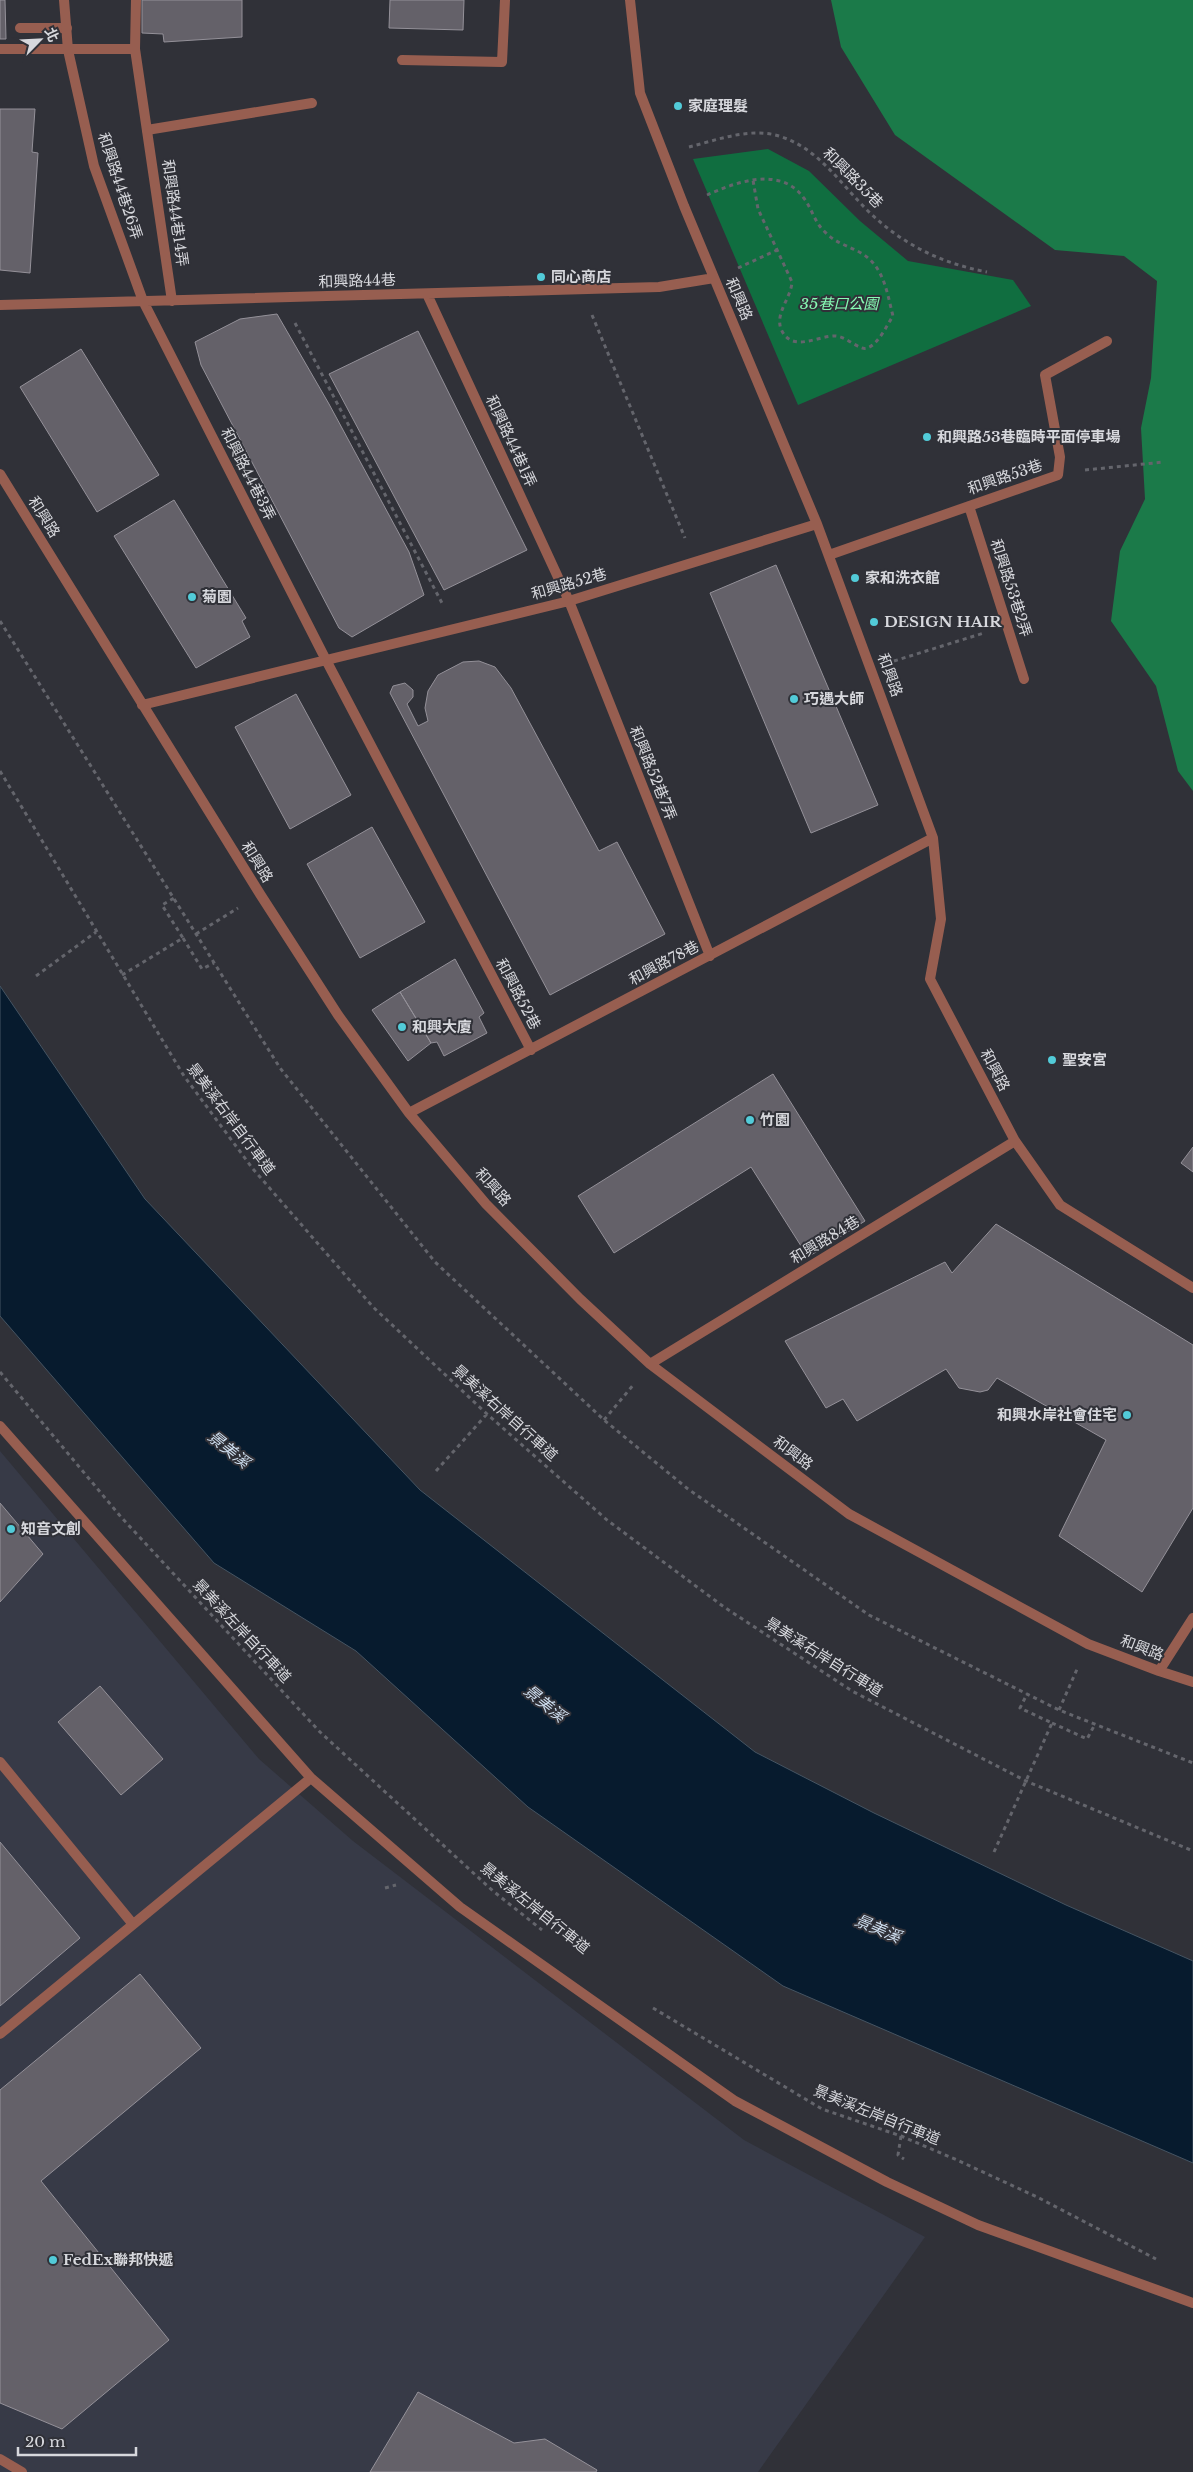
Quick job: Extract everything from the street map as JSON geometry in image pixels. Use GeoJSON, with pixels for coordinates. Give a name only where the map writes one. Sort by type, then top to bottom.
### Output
{"type":"FeatureCollection","features":[{"type":"Feature","properties":{"kind":"street","name":"和興路44巷26弄"},"geometry":{"type":"LineString","coordinates":[[64,0],[68,50],[94,166],[143,301]]}},
{"type":"Feature","properties":{"kind":"street","name":"和興路44巷14弄"},"geometry":{"type":"LineString","coordinates":[[136,0],[135,49],[172,300]]}},
{"type":"Feature","properties":{"kind":"street"},"geometry":{"type":"LineString","coordinates":[[402,60],[502,62],[506,0]]}},
{"type":"Feature","properties":{"kind":"street","name":"和興路"},"geometry":{"type":"LineString","coordinates":[[630,0],[640,93],[684,206],[817,524],[872,668],[933,838],[941,919],[930,979],[1015,1141],[1060,1205],[1193,1288]]}},
{"type":"Feature","properties":{"kind":"street"},"geometry":{"type":"LineString","coordinates":[[20,28],[67,28]]}},
{"type":"Feature","properties":{"kind":"street"},"geometry":{"type":"LineString","coordinates":[[0,49],[135,49]]}},
{"type":"Feature","properties":{"kind":"street"},"geometry":{"type":"LineString","coordinates":[[147,130],[312,103]]}},
{"type":"Feature","properties":{"kind":"street","name":"和興路44巷"},"geometry":{"type":"LineString","coordinates":[[0,305],[581,290],[659,287],[714,278]]}},
{"type":"Feature","properties":{"kind":"street","name":"和興路44巷1弄"},"geometry":{"type":"LineString","coordinates":[[427,294],[569,601]]}},
{"type":"Feature","properties":{"kind":"street","name":"和興路44巷3弄"},"geometry":{"type":"LineString","coordinates":[[143,301],[326,660]]}},
{"type":"Feature","properties":{"kind":"street","name":"和興路53巷"},"geometry":{"type":"LineString","coordinates":[[829,556],[1058,475],[1060,457],[1045,375],[1106,341]]}},
{"type":"Feature","properties":{"kind":"street","name":"和興路"},"geometry":{"type":"LineString","coordinates":[[0,474],[260,894],[338,1015],[409,1113],[486,1204],[580,1299],[650,1364],[849,1514],[1088,1644],[1193,1682]]}},
{"type":"Feature","properties":{"kind":"street","name":"和興路53巷2弄"},"geometry":{"type":"LineString","coordinates":[[969,506],[1024,679]]}},
{"type":"Feature","properties":{"kind":"street","name":"和興路52巷"},"geometry":{"type":"LineString","coordinates":[[142,704],[569,601],[817,524]]}},
{"type":"Feature","properties":{"kind":"street","name":"和興路52巷7弄"},"geometry":{"type":"LineString","coordinates":[[569,601],[710,956]]}},
{"type":"Feature","properties":{"kind":"street","name":"和興路52巷"},"geometry":{"type":"LineString","coordinates":[[326,660],[531,1050]]}},
{"type":"Feature","properties":{"kind":"street","name":"和興路78巷"},"geometry":{"type":"LineString","coordinates":[[409,1113],[933,838]]}},
{"type":"Feature","properties":{"kind":"street","name":"和興路84巷"},"geometry":{"type":"LineString","coordinates":[[650,1364],[1015,1141]]}},
{"type":"Feature","properties":{"kind":"street"},"geometry":{"type":"LineString","coordinates":[[0,1426],[311,1778],[460,1907],[736,2101],[888,2182],[978,2225],[1193,2303]]}},
{"type":"Feature","properties":{"kind":"street"},"geometry":{"type":"LineString","coordinates":[[1159,1671],[1193,1618]]}},
{"type":"Feature","properties":{"kind":"street"},"geometry":{"type":"LineString","coordinates":[[0,1762],[132,1923]]}},
{"type":"Feature","properties":{"kind":"street"},"geometry":{"type":"LineString","coordinates":[[0,2034],[132,1923],[311,1778]]}},
{"type":"Feature","properties":{"kind":"street"},"geometry":{"type":"LineString","coordinates":[[0,2460],[22,2472]]}},
{"type":"Feature","properties":{"kind":"path","name":"和興路35巷"},"geometry":{"type":"LineString","coordinates":[[664,154],[742,134],[778,136],[815,154],[868,211],[914,248],[961,267],[988,272]]}},
{"type":"Feature","properties":{"kind":"path"},"geometry":{"type":"LineString","coordinates":[[684,206],[724,187],[754,180],[782,181],[797,189],[824,232],[834,240],[863,254],[881,272],[894,316],[873,345],[866,349],[860,348],[845,338],[835,336],[805,343],[796,342],[788,338],[782,330],[779,321],[781,312],[791,292],[792,282],[758,209],[754,180]]}},
{"type":"Feature","properties":{"kind":"path"},"geometry":{"type":"LineString","coordinates":[[714,278],[777,250]]}},
{"type":"Feature","properties":{"kind":"path"},"geometry":{"type":"LineString","coordinates":[[581,290],[694,562]]}},
{"type":"Feature","properties":{"kind":"path"},"geometry":{"type":"LineString","coordinates":[[282,298],[455,629]]}},
{"type":"Feature","properties":{"kind":"path"},"geometry":{"type":"LineString","coordinates":[[1088,469],[1164,462]]}},
{"type":"Feature","properties":{"kind":"path"},"geometry":{"type":"LineString","coordinates":[[872,668],[1007,626]]}},
{"type":"Feature","properties":{"kind":"path","name":"景美溪右岸自行車道"},"geometry":{"type":"LineString","coordinates":[[0,771],[184,1076],[253,1169],[373,1307],[487,1414],[607,1520],[724,1607],[852,1691],[1026,1781],[1193,1851]]}},
{"type":"Feature","properties":{"kind":"path"},"geometry":{"type":"LineString","coordinates":[[196,934],[260,894]]}},
{"type":"Feature","properties":{"kind":"path"},"geometry":{"type":"LineString","coordinates":[[174,898],[162,905],[202,969],[214,962]]}},
{"type":"Feature","properties":{"kind":"path"},"geometry":{"type":"LineString","coordinates":[[36,976],[96,932]]}},
{"type":"Feature","properties":{"kind":"path"},"geometry":{"type":"LineString","coordinates":[[122,975],[183,938]]}},
{"type":"Feature","properties":{"kind":"path"},"geometry":{"type":"LineString","coordinates":[[604,1420],[650,1364]]}},
{"type":"Feature","properties":{"kind":"path","name":"景美溪左岸自行車道"},"geometry":{"type":"LineString","coordinates":[[0,1372],[121,1517],[320,1732],[493,1891],[544,1932]]}},
{"type":"Feature","properties":{"kind":"path"},"geometry":{"type":"LineString","coordinates":[[436,1471],[487,1414]]}},
{"type":"Feature","properties":{"kind":"path"},"geometry":{"type":"LineString","coordinates":[[1059,1710],[1088,1644]]}},
{"type":"Feature","properties":{"kind":"path"},"geometry":{"type":"LineString","coordinates":[[1027,1694],[1020,1708],[1087,1739],[1094,1726]]}},
{"type":"Feature","properties":{"kind":"path"},"geometry":{"type":"LineString","coordinates":[[994,1852],[1052,1723]]}},
{"type":"Feature","properties":{"kind":"path","name":"景美溪左岸自行車道"},"geometry":{"type":"LineString","coordinates":[[645,2004],[822,2109],[901,2136],[957,2160],[1037,2197],[1164,2264]]}},
{"type":"Feature","properties":{"kind":"path"},"geometry":{"type":"LineString","coordinates":[[898,2154],[901,2136]]}},
{"type":"Feature","properties":{"kind":"shaded area"},"geometry":{"type":"Polygon","coordinates":[[[0,1451],[259,1759],[353,1841],[744,2140],[925,2237],[758,2472],[0,2472],[0,1451]]]}},
{"type":"Feature","properties":{"kind":"green space"},"geometry":{"type":"Polygon","coordinates":[[[831,0],[1193,0],[1193,791],[1178,771],[1156,686],[1111,621],[1120,551],[1145,499],[1141,428],[1151,378],[1157,281],[1124,256],[1055,250],[895,135],[841,47],[831,0]]]}},
{"type":"Feature","properties":{"kind":"green space","name":"35巷口公園"},"geometry":{"type":"Polygon","coordinates":[[[768,149],[809,171],[860,221],[908,261],[1013,280],[1031,306],[798,405],[693,159],[768,149]]]}},
{"type":"Feature","properties":{"kind":"water","name":"景美溪"},"geometry":{"type":"Polygon","coordinates":[[[0,986],[145,1199],[420,1490],[755,1752],[874,1813],[1066,1905],[1193,1961],[1193,2163],[783,1986],[528,1807],[356,1651],[214,1563],[0,1316],[0,986]]]}},
{"type":"Feature","properties":{"kind":"building"},"geometry":{"type":"Polygon","coordinates":[[[0,0],[5,0],[6,39],[0,39],[0,0]]]}},
{"type":"Feature","properties":{"kind":"building"},"geometry":{"type":"Polygon","coordinates":[[[142,0],[242,0],[242,37],[164,42],[163,34],[142,33],[142,0]]]}},
{"type":"Feature","properties":{"kind":"building"},"geometry":{"type":"Polygon","coordinates":[[[390,0],[464,0],[463,30],[389,28],[390,0]]]}},
{"type":"Feature","properties":{"kind":"building"},"geometry":{"type":"Polygon","coordinates":[[[0,109],[35,109],[32,152],[38,153],[30,273],[0,270],[0,109]]]}},
{"type":"Feature","properties":{"kind":"building"},"geometry":{"type":"Polygon","coordinates":[[[277,314],[329,404],[409,552],[424,595],[352,637],[339,628],[201,365],[195,342],[240,319],[277,314]]]}},
{"type":"Feature","properties":{"kind":"building"},"geometry":{"type":"Polygon","coordinates":[[[418,331],[527,550],[444,590],[329,374],[418,331]]]}},
{"type":"Feature","properties":{"kind":"building"},"geometry":{"type":"Polygon","coordinates":[[[81,349],[159,475],[97,512],[20,387],[81,349]]]}},
{"type":"Feature","properties":{"kind":"building","name":"菊園"},"geometry":{"type":"Polygon","coordinates":[[[174,500],[246,618],[242,621],[250,637],[196,668],[114,536],[174,500]]]}},
{"type":"Feature","properties":{"kind":"building","name":"巧遇大師"},"geometry":{"type":"Polygon","coordinates":[[[776,565],[878,805],[811,833],[710,593],[776,565]]]}},
{"type":"Feature","properties":{"kind":"building"},"geometry":{"type":"Polygon","coordinates":[[[479,661],[495,667],[511,688],[599,851],[617,842],[665,934],[550,995],[390,693],[393,686],[405,683],[413,690],[413,697],[407,704],[418,726],[428,721],[425,708],[428,691],[438,675],[463,662],[479,661]]]}},
{"type":"Feature","properties":{"kind":"building"},"geometry":{"type":"Polygon","coordinates":[[[296,694],[351,795],[290,829],[235,727],[296,694]]]}},
{"type":"Feature","properties":{"kind":"building"},"geometry":{"type":"Polygon","coordinates":[[[372,827],[425,922],[360,958],[307,864],[372,827]]]}},
{"type":"Feature","properties":{"kind":"building"},"geometry":{"type":"Polygon","coordinates":[[[455,959],[484,1013],[479,1017],[487,1033],[444,1056],[437,1042],[431,1043],[400,992],[455,959]]]}},
{"type":"Feature","properties":{"kind":"building","name":"和興大廈"},"geometry":{"type":"Polygon","coordinates":[[[400,992],[431,1043],[408,1061],[372,1010],[400,992]]]}},
{"type":"Feature","properties":{"kind":"building","name":"竹園"},"geometry":{"type":"Polygon","coordinates":[[[773,1074],[865,1221],[808,1257],[751,1167],[614,1253],[578,1196],[773,1074]]]}},
{"type":"Feature","properties":{"kind":"building"},"geometry":{"type":"Polygon","coordinates":[[[1193,1147],[1193,1172],[1181,1163],[1193,1147]]]}},
{"type":"Feature","properties":{"kind":"building","name":"和興水岸社會住宅"},"geometry":{"type":"Polygon","coordinates":[[[996,1224],[1193,1345],[1193,1508],[1142,1592],[1059,1536],[1106,1440],[997,1378],[988,1390],[980,1392],[959,1388],[946,1369],[857,1421],[843,1399],[826,1408],[785,1341],[945,1262],[952,1273],[996,1224]]]}},
{"type":"Feature","properties":{"kind":"building","name":"知音文創"},"geometry":{"type":"Polygon","coordinates":[[[0,1503],[43,1554],[0,1602],[0,1503]]]}},
{"type":"Feature","properties":{"kind":"building"},"geometry":{"type":"Polygon","coordinates":[[[100,1686],[163,1759],[121,1795],[58,1722],[100,1686]]]}},
{"type":"Feature","properties":{"kind":"building"},"geometry":{"type":"Polygon","coordinates":[[[0,1842],[80,1938],[0,2006],[0,1842]]]}},
{"type":"Feature","properties":{"kind":"building","name":"FedEx聯邦快遞"},"geometry":{"type":"Polygon","coordinates":[[[140,1974],[201,2048],[41,2181],[169,2340],[62,2429],[0,2403],[0,2090],[140,1974]]]}},
{"type":"Feature","properties":{"kind":"building"},"geometry":{"type":"Polygon","coordinates":[[[418,2392],[514,2443],[545,2439],[597,2470],[596,2472],[370,2472],[418,2392]]]}},
{"type":"Feature","properties":{"kind":"place","name":"家庭理髮"},"geometry":{"type":"Point","coordinates":[678,106]}},
{"type":"Feature","properties":{"kind":"place","name":"同心商店"},"geometry":{"type":"Point","coordinates":[541,277]}},
{"type":"Feature","properties":{"kind":"place","name":"和興路53巷臨時平面停車場"},"geometry":{"type":"Point","coordinates":[927,437]}},
{"type":"Feature","properties":{"kind":"place","name":"家和洗衣館"},"geometry":{"type":"Point","coordinates":[855,578]}},
{"type":"Feature","properties":{"kind":"place","name":"菊園"},"geometry":{"type":"Point","coordinates":[192,597]}},
{"type":"Feature","properties":{"kind":"place","name":"DESIGN HAIR"},"geometry":{"type":"Point","coordinates":[874,622]}},
{"type":"Feature","properties":{"kind":"place","name":"巧遇大師"},"geometry":{"type":"Point","coordinates":[794,699]}},
{"type":"Feature","properties":{"kind":"place","name":"和興大廈"},"geometry":{"type":"Point","coordinates":[402,1027]}},
{"type":"Feature","properties":{"kind":"place","name":"聖安宮"},"geometry":{"type":"Point","coordinates":[1052,1060]}},
{"type":"Feature","properties":{"kind":"place","name":"竹園"},"geometry":{"type":"Point","coordinates":[750,1120]}},
{"type":"Feature","properties":{"kind":"place","name":"和興水岸社會住宅"},"geometry":{"type":"Point","coordinates":[1127,1415]}},
{"type":"Feature","properties":{"kind":"place","name":"知音文創"},"geometry":{"type":"Point","coordinates":[11,1529]}},
{"type":"Feature","properties":{"kind":"place","name":"FedEx聯邦快遞"},"geometry":{"type":"Point","coordinates":[53,2260]}}]}
